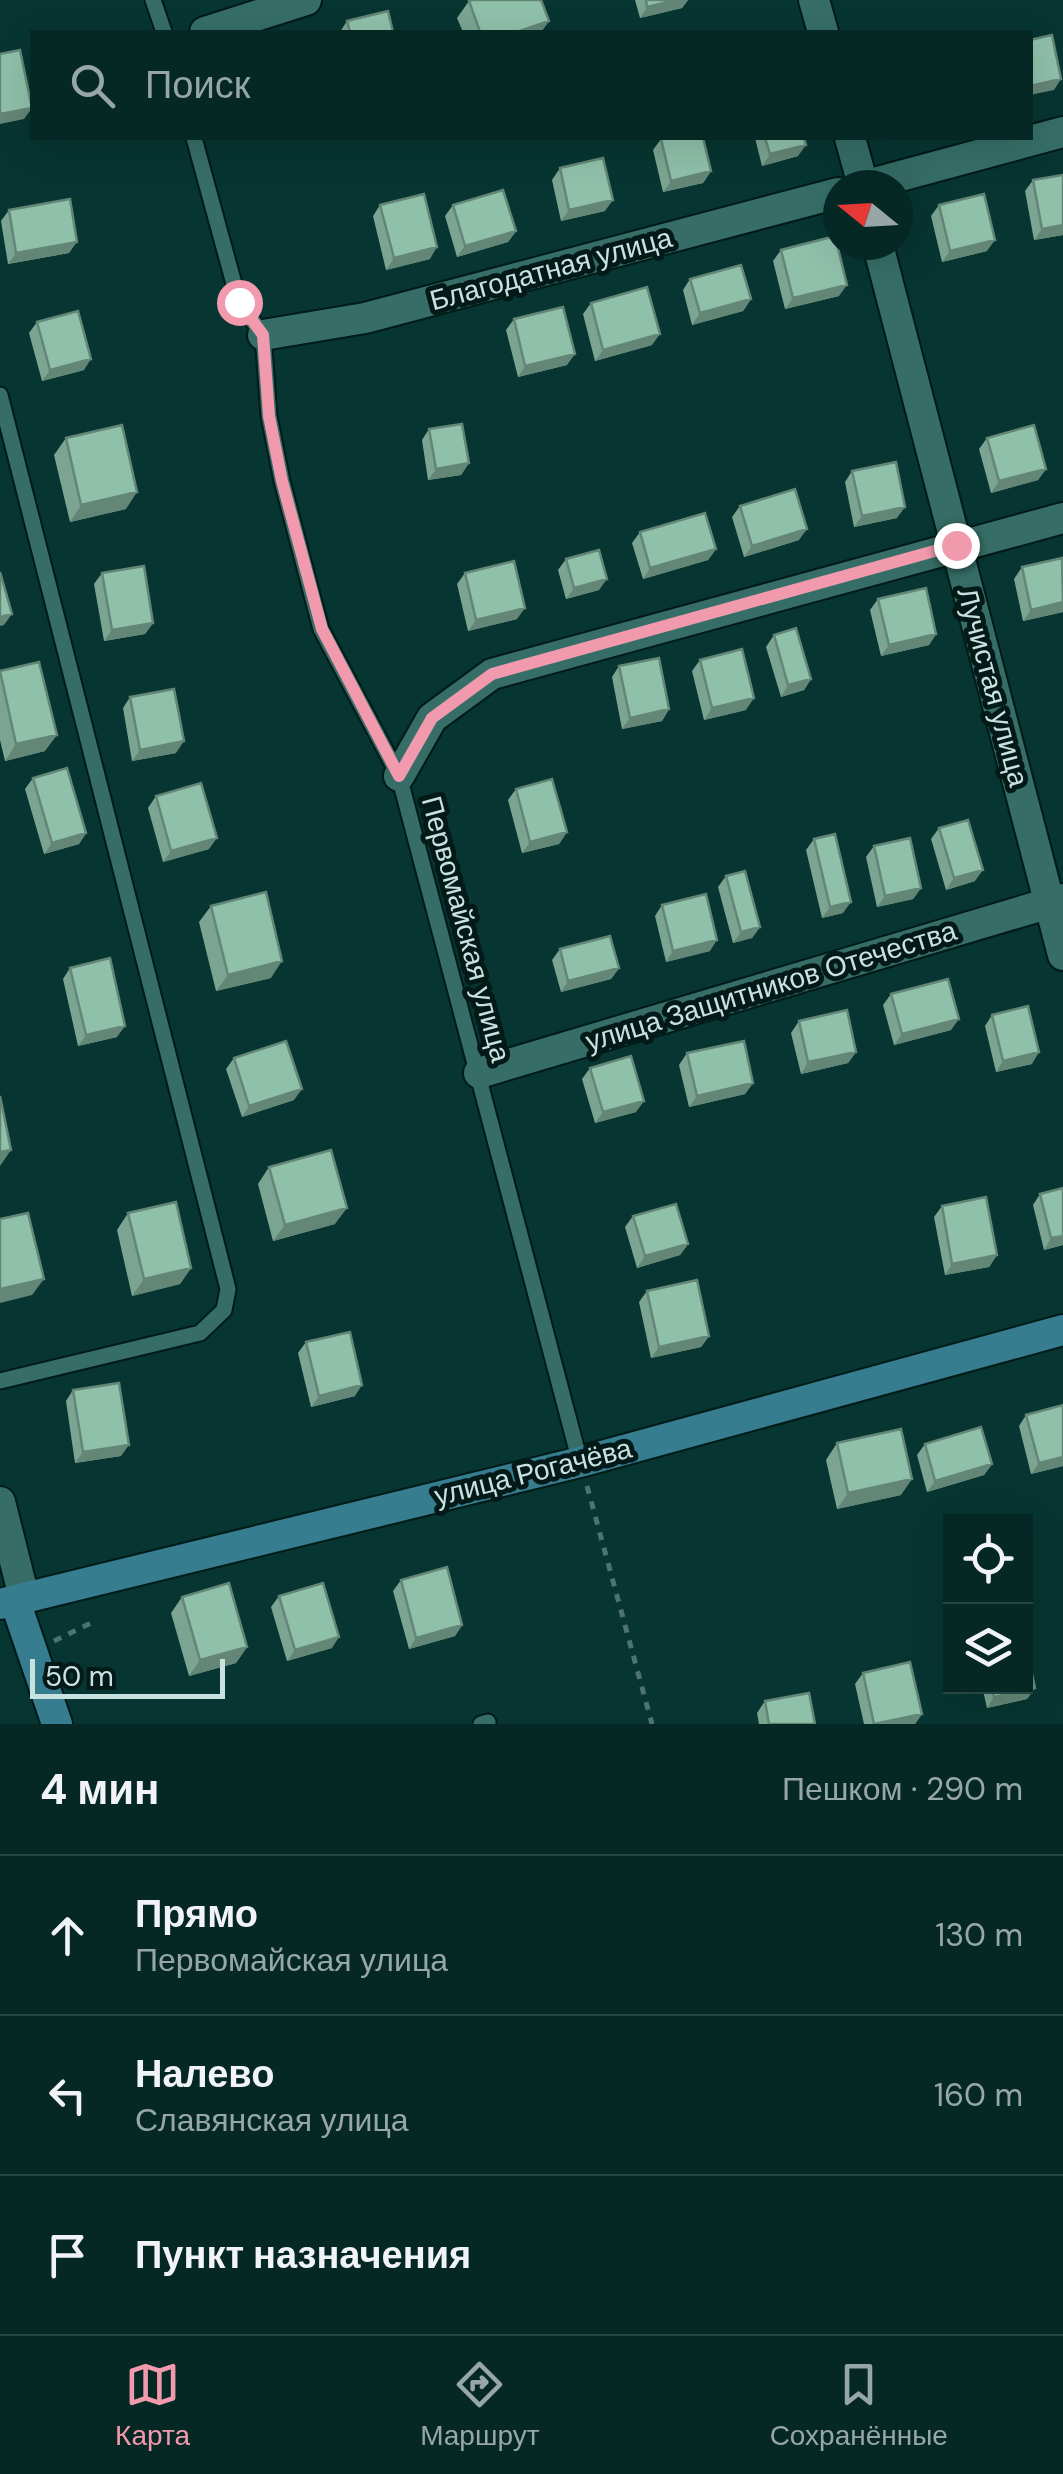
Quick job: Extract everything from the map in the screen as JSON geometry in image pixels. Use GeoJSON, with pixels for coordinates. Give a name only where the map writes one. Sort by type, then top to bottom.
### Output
{"type":"FeatureCollection","features":[{"type":"Feature","properties":{"kind":"street"},"geometry":{"type":"LineString","coordinates":[[211,30],[306,0]]}},
{"type":"Feature","properties":{"kind":"street"},"geometry":{"type":"LineString","coordinates":[[814,0],[822,30]]}},
{"type":"Feature","properties":{"kind":"street"},"geometry":{"type":"LineString","coordinates":[[913,172],[1063,132]]}},
{"type":"Feature","properties":{"kind":"street"},"geometry":{"type":"LineString","coordinates":[[851,140],[860,170]]}},
{"type":"Feature","properties":{"kind":"street","name":"Благодатная улица"},"geometry":{"type":"LineString","coordinates":[[263,335],[365,318],[823,197]]}},
{"type":"Feature","properties":{"kind":"street","name":"Лучистая улица"},"geometry":{"type":"LineString","coordinates":[[882,260],[956,545],[1056,900],[1063,955]]}},
{"type":"Feature","properties":{"kind":"street"},"geometry":{"type":"LineString","coordinates":[[399,776],[432,718],[492,674],[1063,518]]}},
{"type":"Feature","properties":{"kind":"street","name":"улица Защитников Отечества"},"geometry":{"type":"LineString","coordinates":[[479,1073],[1056,900]]}},
{"type":"Feature","properties":{"kind":"street","name":"улица Рогачёва"},"geometry":{"type":"LineString","coordinates":[[13,1601],[580,1462],[1063,1330]]}},
{"type":"Feature","properties":{"kind":"street"},"geometry":{"type":"LineString","coordinates":[[0,1502],[13,1601],[57,1724]]}},
{"type":"Feature","properties":{"kind":"lane"},"geometry":{"type":"LineString","coordinates":[[153,0],[163,30]]}},
{"type":"Feature","properties":{"kind":"lane","name":"Первомайская улица"},"geometry":{"type":"LineString","coordinates":[[195,140],[239,302],[263,335],[269,416],[322,629],[399,776],[580,1462]]}},
{"type":"Feature","properties":{"kind":"lane"},"geometry":{"type":"LineString","coordinates":[[0,396],[228,1289],[224,1310],[200,1333],[0,1380]]}},
{"type":"Feature","properties":{"kind":"path"},"geometry":{"type":"LineString","coordinates":[[580,1462],[652,1724]]}},
{"type":"Feature","properties":{"kind":"building"},"geometry":{"type":"Polygon","coordinates":[[[541,0],[549,21],[523,30],[479,30],[469,1],[541,0]]]}},
{"type":"Feature","properties":{"kind":"building"},"geometry":{"type":"Polygon","coordinates":[[[646,0],[676,0],[647,7],[646,0]]]}},
{"type":"Feature","properties":{"kind":"building"},"geometry":{"type":"Polygon","coordinates":[[[388,11],[393,30],[349,30],[347,21],[388,11]]]}},
{"type":"Feature","properties":{"kind":"building"},"geometry":{"type":"Polygon","coordinates":[[[1052,35],[1061,79],[1033,85],[1033,39],[1052,35]]]}},
{"type":"Feature","properties":{"kind":"building"},"geometry":{"type":"Polygon","coordinates":[[[20,50],[30,108],[0,114],[0,54],[20,50]]]}},
{"type":"Feature","properties":{"kind":"building"},"geometry":{"type":"Polygon","coordinates":[[[661,140],[703,140],[711,171],[671,181],[661,140]]]}},
{"type":"Feature","properties":{"kind":"building"},"geometry":{"type":"Polygon","coordinates":[[[766,140],[805,140],[806,145],[770,154],[766,140]]]}},
{"type":"Feature","properties":{"kind":"building"},"geometry":{"type":"Polygon","coordinates":[[[603,158],[613,200],[569,210],[560,168],[603,158]]]}},
{"type":"Feature","properties":{"kind":"building"},"geometry":{"type":"Polygon","coordinates":[[[1063,175],[1063,225],[1042,229],[1033,180],[1063,175]]]}},
{"type":"Feature","properties":{"kind":"building"},"geometry":{"type":"Polygon","coordinates":[[[503,190],[516,231],[465,246],[453,205],[503,190]]]}},
{"type":"Feature","properties":{"kind":"building"},"geometry":{"type":"Polygon","coordinates":[[[424,194],[437,247],[394,258],[380,205],[424,194]]]}},
{"type":"Feature","properties":{"kind":"building"},"geometry":{"type":"Polygon","coordinates":[[[984,194],[995,240],[950,251],[939,205],[984,194]]]}},
{"type":"Feature","properties":{"kind":"building"},"geometry":{"type":"Polygon","coordinates":[[[70,199],[77,242],[16,253],[9,210],[70,199]]]}},
{"type":"Feature","properties":{"kind":"building"},"geometry":{"type":"Polygon","coordinates":[[[823,239],[823,260],[841,260],[847,285],[793,298],[781,250],[823,239]]]}},
{"type":"Feature","properties":{"kind":"building"},"geometry":{"type":"Polygon","coordinates":[[[741,265],[751,299],[700,313],[690,279],[741,265]]]}},
{"type":"Feature","properties":{"kind":"building"},"geometry":{"type":"Polygon","coordinates":[[[647,287],[660,334],[603,350],[591,303],[647,287]]]}},
{"type":"Feature","properties":{"kind":"building"},"geometry":{"type":"Polygon","coordinates":[[[563,307],[575,354],[525,366],[514,319],[563,307]]]}},
{"type":"Feature","properties":{"kind":"building"},"geometry":{"type":"Polygon","coordinates":[[[78,311],[91,359],[50,370],[37,322],[78,311]]]}},
{"type":"Feature","properties":{"kind":"building"},"geometry":{"type":"Polygon","coordinates":[[[462,424],[469,463],[436,469],[429,429],[462,424]]]}},
{"type":"Feature","properties":{"kind":"building"},"geometry":{"type":"Polygon","coordinates":[[[122,425],[137,492],[81,505],[66,438],[122,425]]]}},
{"type":"Feature","properties":{"kind":"building"},"geometry":{"type":"Polygon","coordinates":[[[1034,425],[1046,469],[999,481],[987,438],[1034,425]]]}},
{"type":"Feature","properties":{"kind":"building"},"geometry":{"type":"Polygon","coordinates":[[[896,462],[905,507],[862,516],[852,471],[896,462]]]}},
{"type":"Feature","properties":{"kind":"building"},"geometry":{"type":"Polygon","coordinates":[[[795,489],[807,529],[752,546],[740,506],[795,489]]]}},
{"type":"Feature","properties":{"kind":"building"},"geometry":{"type":"Polygon","coordinates":[[[705,513],[716,549],[650,568],[640,532],[705,513]]]}},
{"type":"Feature","properties":{"kind":"building"},"geometry":{"type":"Polygon","coordinates":[[[599,550],[607,579],[574,588],[566,559],[599,550]]]}},
{"type":"Feature","properties":{"kind":"building"},"geometry":{"type":"Polygon","coordinates":[[[1062,558],[1063,602],[1031,610],[1022,567],[1062,558]]]}},
{"type":"Feature","properties":{"kind":"building"},"geometry":{"type":"Polygon","coordinates":[[[514,561],[525,608],[476,620],[465,573],[514,561]]]}},
{"type":"Feature","properties":{"kind":"building"},"geometry":{"type":"Polygon","coordinates":[[[144,566],[153,623],[112,630],[102,573],[144,566]]]}},
{"type":"Feature","properties":{"kind":"building"},"geometry":{"type":"Polygon","coordinates":[[[0,572],[12,614],[0,617],[0,572]]]}},
{"type":"Feature","properties":{"kind":"building"},"geometry":{"type":"Polygon","coordinates":[[[926,588],[936,634],[889,645],[878,599],[926,588]]]}},
{"type":"Feature","properties":{"kind":"building"},"geometry":{"type":"Polygon","coordinates":[[[796,628],[811,679],[788,685],[774,635],[796,628]]]}},
{"type":"Feature","properties":{"kind":"building"},"geometry":{"type":"Polygon","coordinates":[[[742,649],[754,698],[712,708],[700,660],[742,649]]]}},
{"type":"Feature","properties":{"kind":"building"},"geometry":{"type":"Polygon","coordinates":[[[659,658],[669,709],[630,718],[619,666],[659,658]]]}},
{"type":"Feature","properties":{"kind":"building"},"geometry":{"type":"Polygon","coordinates":[[[39,662],[57,735],[16,744],[0,671],[39,662]]]}},
{"type":"Feature","properties":{"kind":"building"},"geometry":{"type":"Polygon","coordinates":[[[174,689],[184,741],[140,750],[130,697],[174,689]]]}},
{"type":"Feature","properties":{"kind":"building"},"geometry":{"type":"Polygon","coordinates":[[[67,768],[86,833],[52,843],[33,778],[67,768]]]}},
{"type":"Feature","properties":{"kind":"building"},"geometry":{"type":"Polygon","coordinates":[[[552,779],[567,832],[530,842],[516,789],[552,779]]]}},
{"type":"Feature","properties":{"kind":"building"},"geometry":{"type":"Polygon","coordinates":[[[201,783],[217,838],[171,851],[156,796],[201,783]]]}},
{"type":"Feature","properties":{"kind":"building"},"geometry":{"type":"Polygon","coordinates":[[[968,820],[983,870],[954,878],[939,828],[968,820]]]}},
{"type":"Feature","properties":{"kind":"building"},"geometry":{"type":"Polygon","coordinates":[[[835,834],[851,902],[830,907],[814,839],[835,834]]]}},
{"type":"Feature","properties":{"kind":"building"},"geometry":{"type":"Polygon","coordinates":[[[910,838],[921,888],[885,896],[874,846],[910,838]]]}},
{"type":"Feature","properties":{"kind":"building"},"geometry":{"type":"Polygon","coordinates":[[[745,871],[760,927],[741,932],[726,876],[745,871]]]}},
{"type":"Feature","properties":{"kind":"building"},"geometry":{"type":"Polygon","coordinates":[[[266,892],[282,961],[228,975],[211,906],[266,892]]]}},
{"type":"Feature","properties":{"kind":"building"},"geometry":{"type":"Polygon","coordinates":[[[706,894],[717,940],[673,951],[662,905],[706,894]]]}},
{"type":"Feature","properties":{"kind":"building"},"geometry":{"type":"Polygon","coordinates":[[[610,936],[619,968],[568,981],[560,949],[610,936]]]}},
{"type":"Feature","properties":{"kind":"building"},"geometry":{"type":"Polygon","coordinates":[[[110,958],[125,1026],[86,1035],[70,968],[110,958]]]}},
{"type":"Feature","properties":{"kind":"building"},"geometry":{"type":"Polygon","coordinates":[[[948,979],[959,1019],[902,1034],[891,994],[948,979]]]}},
{"type":"Feature","properties":{"kind":"building"},"geometry":{"type":"Polygon","coordinates":[[[1028,1006],[1039,1052],[1003,1061],[992,1015],[1028,1006]]]}},
{"type":"Feature","properties":{"kind":"building"},"geometry":{"type":"Polygon","coordinates":[[[847,1010],[856,1052],[808,1062],[799,1021],[847,1010]]]}},
{"type":"Feature","properties":{"kind":"building"},"geometry":{"type":"Polygon","coordinates":[[[286,1041],[302,1089],[249,1106],[234,1058],[286,1041]]]}},
{"type":"Feature","properties":{"kind":"building"},"geometry":{"type":"Polygon","coordinates":[[[744,1041],[753,1083],[697,1096],[687,1053],[744,1041]]]}},
{"type":"Feature","properties":{"kind":"building"},"geometry":{"type":"Polygon","coordinates":[[[631,1056],[644,1101],[603,1112],[590,1068],[631,1056]]]}},
{"type":"Feature","properties":{"kind":"building"},"geometry":{"type":"Polygon","coordinates":[[[0,1096],[11,1150],[0,1152],[0,1096]]]}},
{"type":"Feature","properties":{"kind":"building"},"geometry":{"type":"Polygon","coordinates":[[[331,1150],[347,1208],[285,1225],[269,1167],[331,1150]]]}},
{"type":"Feature","properties":{"kind":"building"},"geometry":{"type":"Polygon","coordinates":[[[1063,1188],[1063,1236],[1051,1238],[1040,1194],[1063,1188]]]}},
{"type":"Feature","properties":{"kind":"building"},"geometry":{"type":"Polygon","coordinates":[[[986,1197],[997,1255],[952,1264],[942,1206],[986,1197]]]}},
{"type":"Feature","properties":{"kind":"building"},"geometry":{"type":"Polygon","coordinates":[[[176,1202],[191,1268],[144,1279],[128,1213],[176,1202]]]}},
{"type":"Feature","properties":{"kind":"building"},"geometry":{"type":"Polygon","coordinates":[[[676,1204],[688,1244],[645,1256],[633,1216],[676,1204]]]}},
{"type":"Feature","properties":{"kind":"building"},"geometry":{"type":"Polygon","coordinates":[[[28,1213],[44,1279],[0,1289],[0,1219],[28,1213]]]}},
{"type":"Feature","properties":{"kind":"building"},"geometry":{"type":"Polygon","coordinates":[[[697,1280],[709,1336],[659,1347],[647,1291],[697,1280]]]}},
{"type":"Feature","properties":{"kind":"building"},"geometry":{"type":"Polygon","coordinates":[[[350,1332],[362,1385],[319,1396],[306,1342],[350,1332]]]}},
{"type":"Feature","properties":{"kind":"building"},"geometry":{"type":"Polygon","coordinates":[[[119,1383],[129,1445],[83,1452],[73,1390],[119,1383]]]}},
{"type":"Feature","properties":{"kind":"building"},"geometry":{"type":"Polygon","coordinates":[[[1063,1405],[1063,1457],[1039,1463],[1026,1415],[1063,1405]]]}},
{"type":"Feature","properties":{"kind":"building"},"geometry":{"type":"Polygon","coordinates":[[[981,1427],[992,1464],[935,1481],[925,1444],[981,1427]]]}},
{"type":"Feature","properties":{"kind":"building"},"geometry":{"type":"Polygon","coordinates":[[[901,1429],[912,1479],[848,1493],[837,1443],[901,1429]]]}},
{"type":"Feature","properties":{"kind":"building"},"geometry":{"type":"Polygon","coordinates":[[[447,1567],[462,1625],[416,1638],[401,1580],[447,1567]]]}},
{"type":"Feature","properties":{"kind":"building"},"geometry":{"type":"Polygon","coordinates":[[[229,1583],[247,1647],[200,1660],[182,1597],[229,1583]]]}},
{"type":"Feature","properties":{"kind":"building"},"geometry":{"type":"Polygon","coordinates":[[[323,1583],[339,1637],[295,1650],[279,1596],[323,1583]]]}},
{"type":"Feature","properties":{"kind":"building"},"geometry":{"type":"Polygon","coordinates":[[[910,1662],[922,1714],[874,1724],[863,1673],[910,1662]]]}},
{"type":"Feature","properties":{"kind":"building"},"geometry":{"type":"Polygon","coordinates":[[[809,1693],[815,1724],[769,1724],[765,1701],[809,1693]]]}},
{"type":"Feature","properties":{"kind":"route"},"geometry":{"type":"LineString","coordinates":[[239,302],[263,335],[269,416],[282,481],[322,629],[399,776],[432,718],[492,674],[956,545]]}}]}
